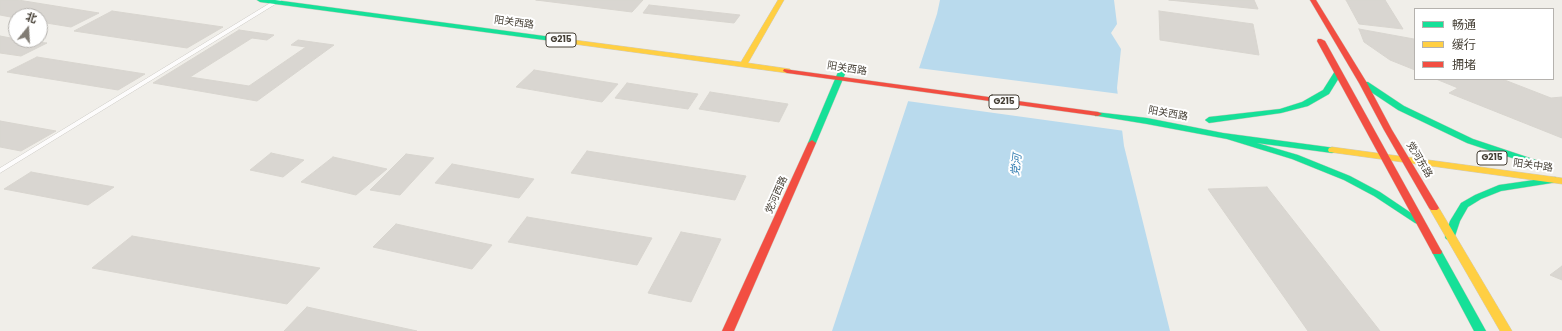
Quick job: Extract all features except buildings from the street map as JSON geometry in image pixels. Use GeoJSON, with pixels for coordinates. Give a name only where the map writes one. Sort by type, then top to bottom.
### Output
{"type":"FeatureCollection","features":[{"type":"Feature","properties":{"kind":"main road","name":"阳关西路"},"geometry":{"type":"LineString","coordinates":[[260,0],[277,1],[1147,121],[1223,136],[1430,163]]}},
{"type":"Feature","properties":{"kind":"main road"},"geometry":{"type":"LineString","coordinates":[[743,65],[781,0]]}},
{"type":"Feature","properties":{"kind":"main road","name":"党河东路"},"geometry":{"type":"LineString","coordinates":[[1313,0],[1363,83],[1450,237],[1506,331]]}},
{"type":"Feature","properties":{"kind":"main road"},"geometry":{"type":"LineString","coordinates":[[1317,33],[1480,331]]}},
{"type":"Feature","properties":{"kind":"main road","name":"党河西路"},"geometry":{"type":"LineString","coordinates":[[728,331],[844,67]]}},
{"type":"Feature","properties":{"kind":"main road"},"geometry":{"type":"LineString","coordinates":[[1248,125],[1206,120],[1281,111],[1305,104],[1326,92],[1338,73]]}},
{"type":"Feature","properties":{"kind":"main road","name":"阳关中路"},"geometry":{"type":"LineString","coordinates":[[1363,83],[1401,108],[1470,141],[1543,165],[1492,158]]}},
{"type":"Feature","properties":{"kind":"main road"},"geometry":{"type":"LineString","coordinates":[[1223,136],[1295,157],[1347,178],[1377,194],[1420,222]]}},
{"type":"Feature","properties":{"kind":"main road"},"geometry":{"type":"LineString","coordinates":[[1363,141],[1409,147]]}},
{"type":"Feature","properties":{"kind":"main road","name":"阳关中路"},"geometry":{"type":"LineString","coordinates":[[1430,163],[1558,181]]}},
{"type":"Feature","properties":{"kind":"main road"},"geometry":{"type":"LineString","coordinates":[[1450,237],[1455,221],[1464,205],[1478,197],[1499,188],[1558,181]]}},
{"type":"Feature","properties":{"kind":"lane"},"geometry":{"type":"LineString","coordinates":[[0,171],[277,1]]}},
{"type":"Feature","properties":{"kind":"water","name":"党河"},"geometry":{"type":"Polygon","coordinates":[[[940,0],[1114,0],[1117,24],[1111,33],[1121,49],[1117,88],[1124,146],[1170,331],[832,331],[937,14],[940,0]]]}},
{"type":"Feature","properties":{"kind":"pier"},"geometry":{"type":"Polygon","coordinates":[[[918,68],[1120,94],[1125,131],[907,101],[918,68]]]}},
{"type":"Feature","properties":{"kind":"traffic: fast"},"geometry":{"type":"LineString","coordinates":[[260,0],[559,40]]}},
{"type":"Feature","properties":{"kind":"traffic: fast"},"geometry":{"type":"LineString","coordinates":[[812,143],[844,67]]}},
{"type":"Feature","properties":{"kind":"traffic: fast"},"geometry":{"type":"LineString","coordinates":[[1209,120],[1281,111],[1305,104],[1326,92],[1338,73]]}},
{"type":"Feature","properties":{"kind":"traffic: fast"},"geometry":{"type":"LineString","coordinates":[[1365,84],[1401,108],[1435,125],[1470,141],[1539,164]]}},
{"type":"Feature","properties":{"kind":"traffic: fast"},"geometry":{"type":"LineString","coordinates":[[1098,114],[1147,121],[1223,136],[1332,150]]}},
{"type":"Feature","properties":{"kind":"traffic: fast"},"geometry":{"type":"LineString","coordinates":[[1231,138],[1295,157],[1347,178],[1377,194],[1418,221]]}},
{"type":"Feature","properties":{"kind":"traffic: fast"},"geometry":{"type":"LineString","coordinates":[[1450,237],[1455,221],[1464,205],[1478,197],[1499,188],[1555,180]]}},
{"type":"Feature","properties":{"kind":"traffic: fast"},"geometry":{"type":"LineString","coordinates":[[1437,252],[1480,331]]}},
{"type":"Feature","properties":{"kind":"traffic: slow"},"geometry":{"type":"LineString","coordinates":[[743,65],[781,0]]}},
{"type":"Feature","properties":{"kind":"traffic: slow"},"geometry":{"type":"LineString","coordinates":[[559,40],[787,71]]}},
{"type":"Feature","properties":{"kind":"traffic: slow"},"geometry":{"type":"LineString","coordinates":[[1332,150],[1562,181]]}},
{"type":"Feature","properties":{"kind":"traffic: slow"},"geometry":{"type":"LineString","coordinates":[[1434,208],[1506,331]]}},
{"type":"Feature","properties":{"kind":"traffic: jam"},"geometry":{"type":"LineString","coordinates":[[1313,0],[1363,83],[1388,130],[1434,208]]}},
{"type":"Feature","properties":{"kind":"traffic: jam"},"geometry":{"type":"LineString","coordinates":[[1321,41],[1437,252]]}},
{"type":"Feature","properties":{"kind":"traffic: jam"},"geometry":{"type":"LineString","coordinates":[[787,71],[1098,114]]}},
{"type":"Feature","properties":{"kind":"traffic: jam"},"geometry":{"type":"LineString","coordinates":[[728,331],[812,143]]}}]}
